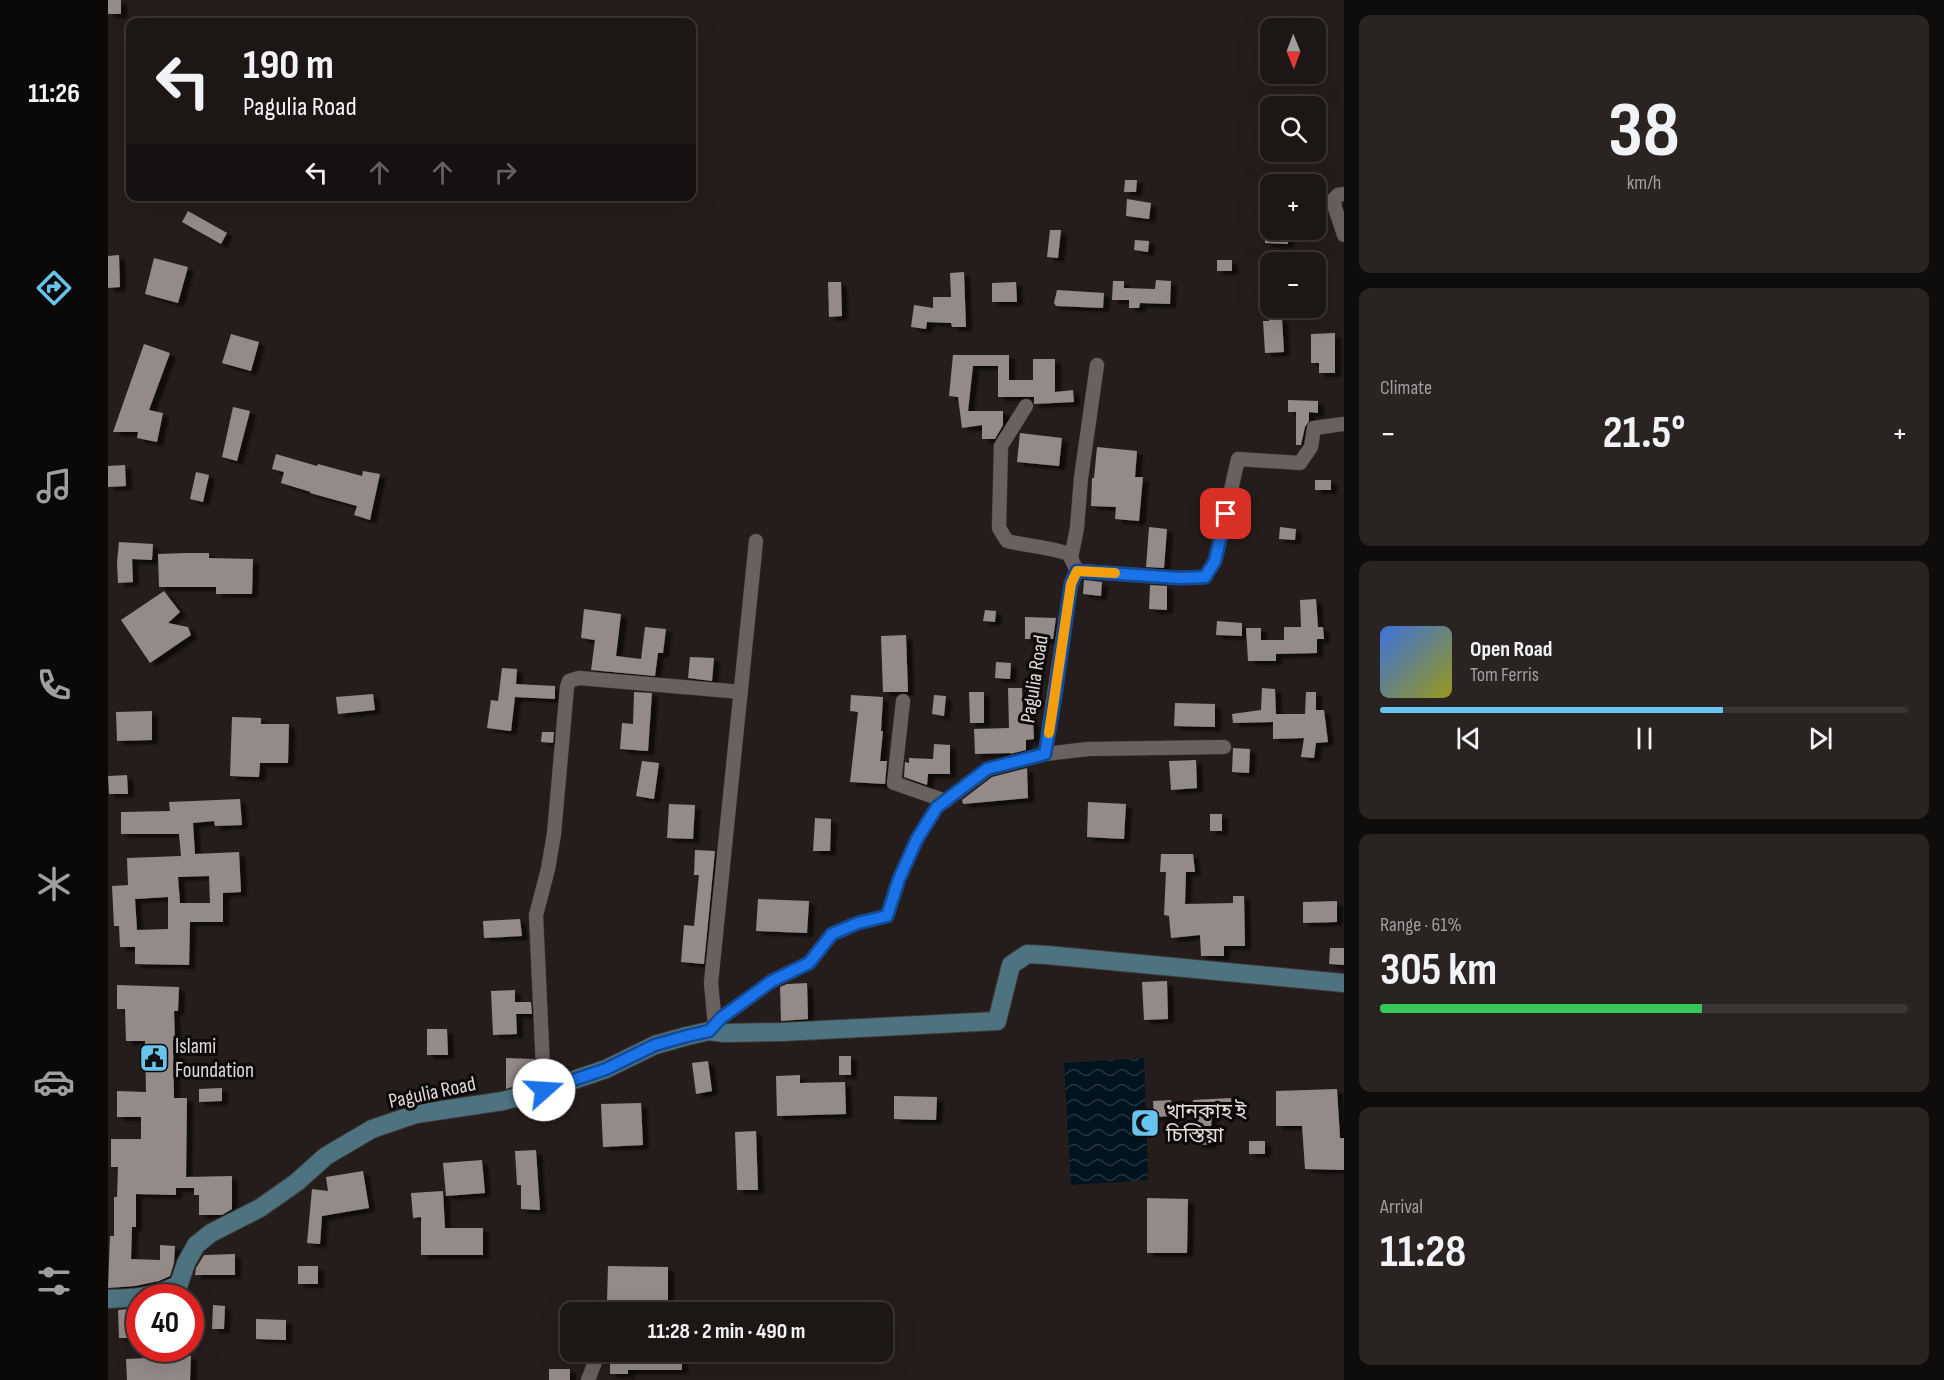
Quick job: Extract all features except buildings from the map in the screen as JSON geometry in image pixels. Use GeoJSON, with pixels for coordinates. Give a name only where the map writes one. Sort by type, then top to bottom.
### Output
{"type":"FeatureCollection","features":[{"type":"Feature","properties":{"kind":"street"},"geometry":{"type":"LineString","coordinates":[[1344,194],[1334,199],[1344,235]]}},
{"type":"Feature","properties":{"kind":"street","name":"Pagulia Road"},"geometry":{"type":"LineString","coordinates":[[108,1299],[137,1298],[156,1294],[179,1284],[186,1263],[196,1245],[211,1233],[260,1208],[297,1182],[326,1156],[372,1129],[416,1114],[503,1101],[544,1090],[606,1069],[655,1045],[712,1028],[721,1018],[772,981],[809,963],[832,934],[858,923],[887,916],[899,879],[917,839],[937,807],[987,769],[1045,754],[1074,564],[1081,478],[1097,365]]}},
{"type":"Feature","properties":{"kind":"street"},"geometry":{"type":"LineString","coordinates":[[1026,406],[1001,446],[999,528],[1007,541],[1032,547],[1050,548],[1069,554],[1074,564],[1180,578],[1205,577],[1215,561],[1238,459],[1300,463],[1311,447],[1314,428],[1344,424]]}},
{"type":"Feature","properties":{"kind":"street"},"geometry":{"type":"LineString","coordinates":[[712,1028],[711,983],[756,541]]}},
{"type":"Feature","properties":{"kind":"street"},"geometry":{"type":"LineString","coordinates":[[544,1090],[536,915],[554,834],[569,681],[579,678],[741,692]]}},
{"type":"Feature","properties":{"kind":"street"},"geometry":{"type":"LineString","coordinates":[[903,701],[894,783],[946,801]]}},
{"type":"Feature","properties":{"kind":"street"},"geometry":{"type":"LineString","coordinates":[[1045,754],[1088,748],[1224,747]]}},
{"type":"Feature","properties":{"kind":"street","name":"Pagulia Road"},"geometry":{"type":"LineString","coordinates":[[712,1028],[724,1033],[782,1032],[997,1021],[1011,965],[1027,954],[1344,983]]}},
{"type":"Feature","properties":{"kind":"street"},"geometry":{"type":"LineString","coordinates":[[588,1380],[595,1362]]}},
{"type":"Feature","properties":{"kind":"water"},"geometry":{"type":"Polygon","coordinates":[[[1144,1058],[1148,1180],[1071,1185],[1064,1063],[1144,1058]]]}},
{"type":"Feature","properties":{"kind":"slow traffic"},"geometry":{"type":"LineString","coordinates":[[1049,733],[1071,584],[1077,571],[1115,573]]}},
{"type":"Feature","properties":{"kind":"place","name":"Islami Foundation"},"geometry":{"type":"Point","coordinates":[154,1058]}},
{"type":"Feature","properties":{"kind":"place","name":"খানকাহ ই চিস্তিয়া"},"geometry":{"type":"Point","coordinates":[1145,1123]}},
{"type":"Feature","properties":{"kind":"route"},"geometry":{"type":"LineString","coordinates":[[544,1090],[606,1069],[655,1045],[709,1031],[721,1018],[772,981],[809,963],[832,934],[858,923],[887,916],[899,879],[917,839],[937,807],[987,769],[1045,754],[1071,584],[1077,571],[1180,578],[1205,577],[1215,561],[1226,514]]}}]}
